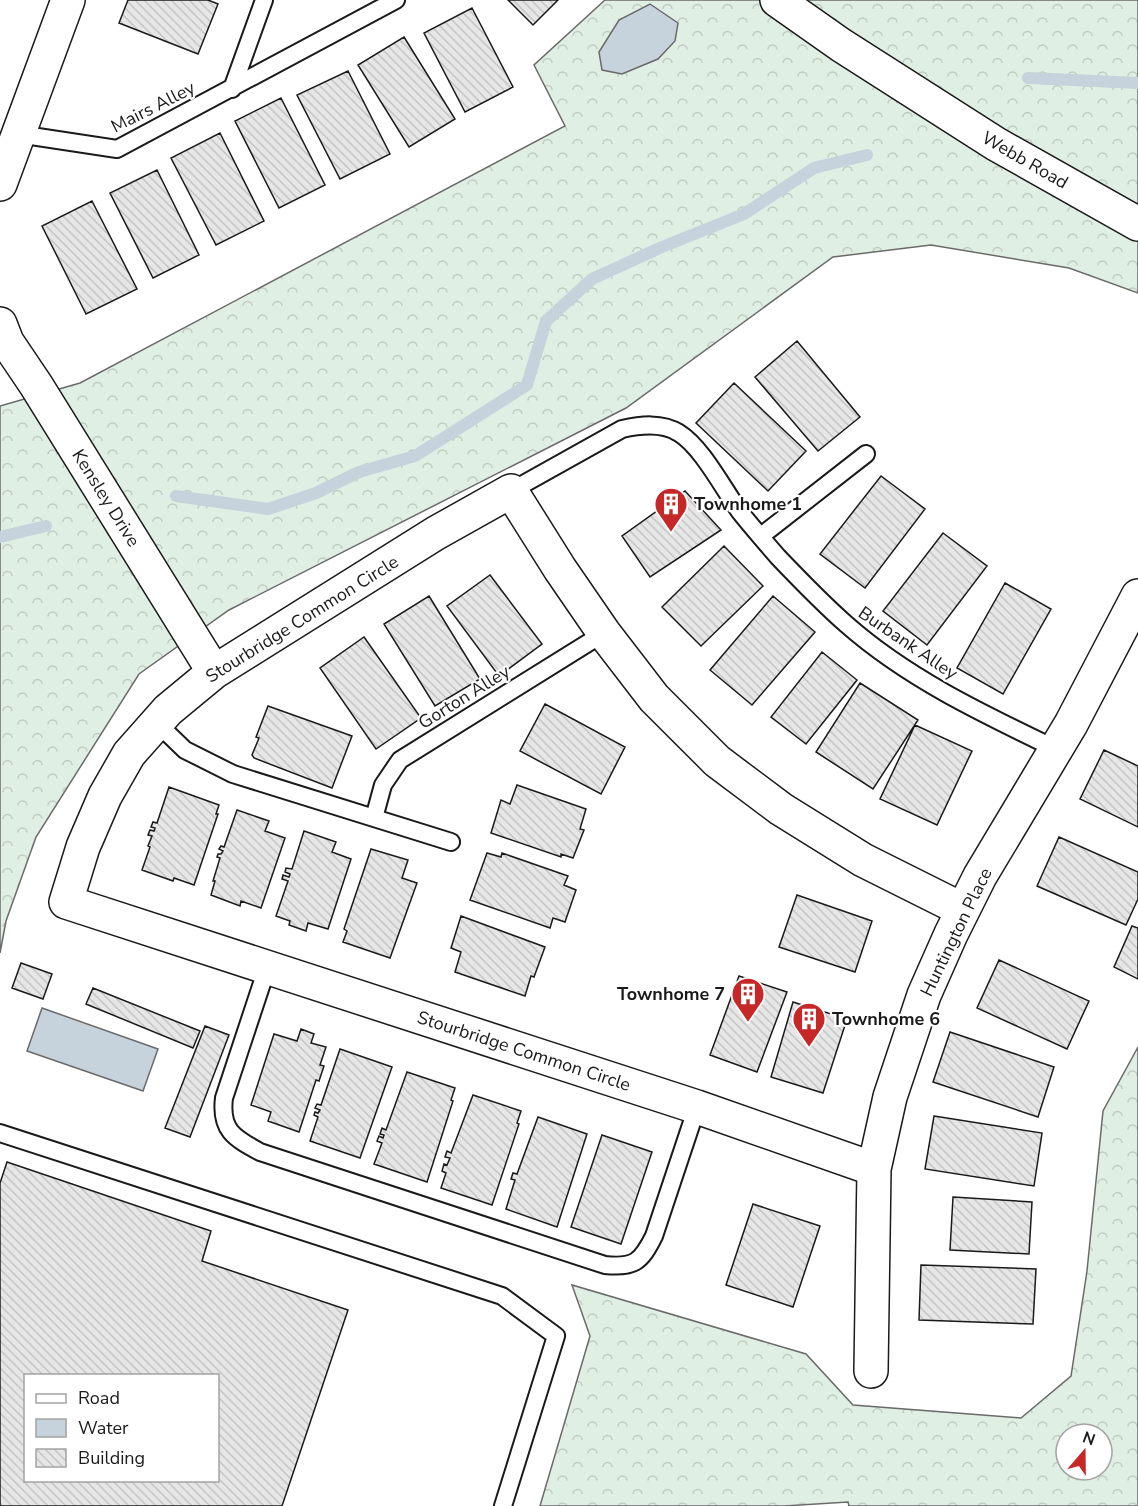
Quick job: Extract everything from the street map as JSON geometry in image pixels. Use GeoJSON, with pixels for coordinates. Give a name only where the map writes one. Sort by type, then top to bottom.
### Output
{"type":"FeatureCollection","features":[{"type":"Feature","properties":{"kind":"street"},"geometry":{"type":"LineString","coordinates":[[0,184],[68,0]]}},
{"type":"Feature","properties":{"kind":"street","name":"Webb Road"},"geometry":{"type":"LineString","coordinates":[[777,0],[841,45],[996,144],[1138,224]]}},
{"type":"Feature","properties":{"kind":"street","name":"Webb Road"},"geometry":{"type":"LineString","coordinates":[[815,0],[848,35],[916,92]]}},
{"type":"Feature","properties":{"kind":"street","name":"Kensley Drive"},"geometry":{"type":"LineString","coordinates":[[0,324],[7,342],[214,672]]}},
{"type":"Feature","properties":{"kind":"street"},"geometry":{"type":"LineString","coordinates":[[511,491],[604,633],[654,698],[717,761],[781,809],[863,860],[963,910]]}},
{"type":"Feature","properties":{"kind":"street","name":"Stourbridge Common Circle"},"geometry":{"type":"LineString","coordinates":[[511,491],[436,534],[214,672],[168,710],[129,754],[105,796],[83,847],[66,902],[697,1107],[874,1169]]}},
{"type":"Feature","properties":{"kind":"street","name":"Huntington Place"},"geometry":{"type":"LineString","coordinates":[[871,1371],[874,1169],[890,1097],[924,994],[980,876],[1071,724],[1138,596]]}},
{"type":"Feature","properties":{"kind":"lane"},"geometry":{"type":"LineString","coordinates":[[232,89],[264,0]]}},
{"type":"Feature","properties":{"kind":"lane","name":"Mairs Alley"},"geometry":{"type":"LineString","coordinates":[[18,134],[117,149],[396,0]]}},
{"type":"Feature","properties":{"kind":"lane","name":"Burbank Alley"},"geometry":{"type":"LineString","coordinates":[[511,491],[622,429],[641,425],[662,427],[679,433],[694,447],[761,536],[806,587],[847,626],[890,658],[989,717],[1056,749]]}},
{"type":"Feature","properties":{"kind":"lane"},"geometry":{"type":"LineString","coordinates":[[761,536],[866,454]]}},
{"type":"Feature","properties":{"kind":"lane","name":"Gorton Alley"},"geometry":{"type":"LineString","coordinates":[[374,818],[383,785],[400,760],[604,633]]}},
{"type":"Feature","properties":{"kind":"lane"},"geometry":{"type":"LineString","coordinates":[[157,723],[185,750],[234,774],[451,842]]}},
{"type":"Feature","properties":{"kind":"lane"},"geometry":{"type":"LineString","coordinates":[[267,968],[224,1098],[222,1116],[228,1129],[235,1136],[260,1152],[583,1258],[605,1265],[624,1267],[636,1262],[646,1251],[654,1236],[697,1107]]}},
{"type":"Feature","properties":{"kind":"lane"},"geometry":{"type":"LineString","coordinates":[[0,1133],[502,1296],[556,1336],[503,1506]]}},
{"type":"Feature","properties":{"kind":"green space"},"geometry":{"type":"Polygon","coordinates":[[[605,0],[1138,0],[1138,293],[1069,268],[931,245],[833,257],[626,408],[229,610],[139,674],[36,837],[6,921],[0,953],[0,406],[80,383],[565,126],[534,65],[605,0]]]}},
{"type":"Feature","properties":{"kind":"green space"},"geometry":{"type":"Polygon","coordinates":[[[1138,1047],[1138,1506],[849,1506],[848,1502],[784,1506],[540,1506],[590,1336],[572,1285],[806,1354],[853,1405],[1021,1418],[1071,1376],[1087,1271],[1103,1111],[1138,1047]]]}},
{"type":"Feature","properties":{"kind":"water"},"geometry":{"type":"Polygon","coordinates":[[[650,4],[678,23],[675,41],[658,59],[622,74],[602,70],[599,52],[619,20],[650,4]]]}},
{"type":"Feature","properties":{"kind":"water"},"geometry":{"type":"Polygon","coordinates":[[[42,1008],[158,1049],[143,1091],[27,1051],[42,1008]]]}},
{"type":"Feature","properties":{"kind":"building"},"geometry":{"type":"Polygon","coordinates":[[[128,0],[208,0],[218,4],[198,54],[119,23],[128,0]]]}},
{"type":"Feature","properties":{"kind":"building"},"geometry":{"type":"Polygon","coordinates":[[[508,0],[558,0],[533,25],[508,0]]]}},
{"type":"Feature","properties":{"kind":"building"},"geometry":{"type":"Polygon","coordinates":[[[472,8],[513,87],[465,112],[424,33],[472,8]]]}},
{"type":"Feature","properties":{"kind":"building"},"geometry":{"type":"Polygon","coordinates":[[[404,37],[455,119],[409,147],[358,65],[404,37]]]}},
{"type":"Feature","properties":{"kind":"building"},"geometry":{"type":"Polygon","coordinates":[[[348,71],[390,154],[340,179],[297,95],[348,71]]]}},
{"type":"Feature","properties":{"kind":"building"},"geometry":{"type":"Polygon","coordinates":[[[281,98],[325,185],[279,208],[235,121],[281,98]]]}},
{"type":"Feature","properties":{"kind":"building"},"geometry":{"type":"Polygon","coordinates":[[[220,133],[264,221],[216,245],[171,158],[220,133]]]}},
{"type":"Feature","properties":{"kind":"building"},"geometry":{"type":"Polygon","coordinates":[[[157,170],[199,255],[153,278],[110,193],[157,170]]]}},
{"type":"Feature","properties":{"kind":"building"},"geometry":{"type":"Polygon","coordinates":[[[92,201],[137,289],[86,314],[42,226],[92,201]]]}},
{"type":"Feature","properties":{"kind":"building"},"geometry":{"type":"Polygon","coordinates":[[[797,341],[860,417],[818,451],[755,377],[797,341]]]}},
{"type":"Feature","properties":{"kind":"building"},"geometry":{"type":"Polygon","coordinates":[[[734,383],[806,451],[768,491],[696,423],[734,383]]]}},
{"type":"Feature","properties":{"kind":"building"},"geometry":{"type":"Polygon","coordinates":[[[881,476],[925,509],[865,588],[820,554],[881,476]]]}},
{"type":"Feature","properties":{"kind":"building","name":"Townhome 1"},"geometry":{"type":"Polygon","coordinates":[[[685,491],[721,530],[650,577],[622,536],[685,491]]]}},
{"type":"Feature","properties":{"kind":"building"},"geometry":{"type":"Polygon","coordinates":[[[943,533],[987,566],[927,645],[883,611],[943,533]]]}},
{"type":"Feature","properties":{"kind":"building"},"geometry":{"type":"Polygon","coordinates":[[[724,546],[763,586],[701,646],[662,607],[724,546]]]}},
{"type":"Feature","properties":{"kind":"building"},"geometry":{"type":"Polygon","coordinates":[[[490,575],[542,644],[499,676],[447,606],[490,575]]]}},
{"type":"Feature","properties":{"kind":"building"},"geometry":{"type":"Polygon","coordinates":[[[1005,583],[1051,609],[1003,694],[957,668],[1005,583]]]}},
{"type":"Feature","properties":{"kind":"building"},"geometry":{"type":"Polygon","coordinates":[[[429,596],[480,679],[435,706],[384,624],[429,596]]]}},
{"type":"Feature","properties":{"kind":"building"},"geometry":{"type":"Polygon","coordinates":[[[773,596],[815,632],[752,705],[710,670],[773,596]]]}},
{"type":"Feature","properties":{"kind":"building"},"geometry":{"type":"Polygon","coordinates":[[[364,637],[421,718],[376,749],[320,668],[364,637]]]}},
{"type":"Feature","properties":{"kind":"building"},"geometry":{"type":"Polygon","coordinates":[[[822,652],[857,680],[806,744],[771,717],[822,652]]]}},
{"type":"Feature","properties":{"kind":"building"},"geometry":{"type":"Polygon","coordinates":[[[860,683],[918,720],[873,789],[816,752],[860,683]]]}},
{"type":"Feature","properties":{"kind":"building"},"geometry":{"type":"Polygon","coordinates":[[[545,704],[625,747],[601,794],[520,751],[545,704]]]}},
{"type":"Feature","properties":{"kind":"building"},"geometry":{"type":"Polygon","coordinates":[[[268,706],[352,736],[332,788],[254,758],[252,755],[259,738],[256,737],[268,706]]]}},
{"type":"Feature","properties":{"kind":"building"},"geometry":{"type":"Polygon","coordinates":[[[915,725],[972,751],[937,825],[880,799],[915,725]]]}},
{"type":"Feature","properties":{"kind":"building"},"geometry":{"type":"Polygon","coordinates":[[[1104,750],[1138,766],[1138,827],[1080,799],[1104,750]]]}},
{"type":"Feature","properties":{"kind":"building"},"geometry":{"type":"Polygon","coordinates":[[[517,785],[586,809],[580,829],[584,830],[573,858],[561,854],[561,857],[491,833],[501,800],[510,804],[517,785]]]}},
{"type":"Feature","properties":{"kind":"building"},"geometry":{"type":"Polygon","coordinates":[[[169,787],[219,805],[194,885],[174,878],[173,881],[142,870],[152,836],[148,835],[150,830],[154,831],[155,828],[151,827],[153,822],[157,823],[169,787]]]}},
{"type":"Feature","properties":{"kind":"building"},"geometry":{"type":"Polygon","coordinates":[[[237,810],[269,821],[265,831],[285,838],[261,908],[241,901],[240,906],[211,895],[220,858],[217,857],[223,851],[219,849],[221,846],[224,847],[237,810]]]}},
{"type":"Feature","properties":{"kind":"building"},"geometry":{"type":"Polygon","coordinates":[[[304,831],[336,842],[332,852],[351,859],[328,929],[308,923],[306,931],[289,925],[290,921],[276,916],[288,881],[282,879],[283,875],[289,877],[290,874],[285,872],[286,868],[292,869],[304,831]]]}},
{"type":"Feature","properties":{"kind":"building"},"geometry":{"type":"Polygon","coordinates":[[[1059,837],[1138,872],[1138,899],[1126,925],[1037,886],[1059,837]]]}},
{"type":"Feature","properties":{"kind":"building"},"geometry":{"type":"Polygon","coordinates":[[[371,849],[408,860],[402,878],[417,883],[390,958],[343,942],[347,931],[344,929],[371,849]]]}},
{"type":"Feature","properties":{"kind":"building"},"geometry":{"type":"Polygon","coordinates":[[[487,853],[501,857],[502,853],[568,876],[564,885],[576,890],[565,922],[553,918],[550,928],[470,900],[487,853]]]}},
{"type":"Feature","properties":{"kind":"building"},"geometry":{"type":"Polygon","coordinates":[[[797,895],[872,921],[855,972],[779,947],[797,895]]]}},
{"type":"Feature","properties":{"kind":"building"},"geometry":{"type":"Polygon","coordinates":[[[461,916],[545,947],[534,977],[531,976],[525,996],[455,972],[461,952],[451,948],[461,916]]]}},
{"type":"Feature","properties":{"kind":"building"},"geometry":{"type":"Polygon","coordinates":[[[1132,926],[1138,928],[1138,979],[1114,967],[1132,926]]]}},
{"type":"Feature","properties":{"kind":"building"},"geometry":{"type":"Polygon","coordinates":[[[999,960],[1089,1001],[1067,1049],[977,1008],[999,960]]]}},
{"type":"Feature","properties":{"kind":"building"},"geometry":{"type":"Polygon","coordinates":[[[21,963],[52,974],[43,999],[12,988],[21,963]]]}},
{"type":"Feature","properties":{"kind":"building","name":"Townhome 7"},"geometry":{"type":"Polygon","coordinates":[[[739,976],[787,992],[757,1072],[710,1055],[739,976]]]}},
{"type":"Feature","properties":{"kind":"building"},"geometry":{"type":"Polygon","coordinates":[[[93,988],[200,1031],[193,1048],[86,1004],[93,988]]]}},
{"type":"Feature","properties":{"kind":"building","name":"Townhome 6"},"geometry":{"type":"Polygon","coordinates":[[[793,1002],[847,1019],[823,1093],[771,1077],[793,1002]]]}},
{"type":"Feature","properties":{"kind":"building"},"geometry":{"type":"Polygon","coordinates":[[[205,1026],[229,1035],[190,1137],[165,1128],[205,1026]]]}},
{"type":"Feature","properties":{"kind":"building"},"geometry":{"type":"Polygon","coordinates":[[[301,1029],[314,1034],[311,1043],[326,1047],[320,1065],[324,1066],[319,1081],[316,1080],[299,1132],[268,1121],[271,1112],[251,1105],[274,1034],[297,1041],[301,1029]]]}},
{"type":"Feature","properties":{"kind":"building"},"geometry":{"type":"Polygon","coordinates":[[[950,1032],[1054,1067],[1038,1117],[933,1082],[950,1032]]]}},
{"type":"Feature","properties":{"kind":"building"},"geometry":{"type":"Polygon","coordinates":[[[340,1049],[392,1067],[360,1158],[310,1141],[318,1117],[314,1115],[320,1110],[315,1108],[317,1104],[321,1105],[340,1049]]]}},
{"type":"Feature","properties":{"kind":"building"},"geometry":{"type":"Polygon","coordinates":[[[407,1072],[455,1088],[427,1182],[374,1164],[382,1143],[377,1141],[379,1136],[383,1138],[384,1135],[380,1134],[382,1128],[386,1130],[407,1072]]]}},
{"type":"Feature","properties":{"kind":"building"},"geometry":{"type":"Polygon","coordinates":[[[473,1095],[521,1111],[517,1123],[519,1124],[492,1205],[441,1188],[446,1173],[442,1171],[444,1164],[447,1165],[450,1158],[445,1157],[447,1151],[451,1153],[473,1095]]]}},
{"type":"Feature","properties":{"kind":"building"},"geometry":{"type":"Polygon","coordinates":[[[934,1116],[1042,1133],[1034,1186],[925,1169],[934,1116]]]}},
{"type":"Feature","properties":{"kind":"building"},"geometry":{"type":"Polygon","coordinates":[[[538,1117],[587,1134],[557,1227],[506,1209],[515,1180],[511,1179],[513,1173],[517,1174],[538,1117]]]}},
{"type":"Feature","properties":{"kind":"building"},"geometry":{"type":"Polygon","coordinates":[[[602,1135],[652,1152],[621,1244],[571,1227],[602,1135]]]}},
{"type":"Feature","properties":{"kind":"building"},"geometry":{"type":"Polygon","coordinates":[[[7,1162],[211,1231],[202,1261],[348,1310],[282,1506],[0,1506],[0,1183],[7,1162]]]}},
{"type":"Feature","properties":{"kind":"building"},"geometry":{"type":"Polygon","coordinates":[[[953,1197],[1032,1202],[1029,1254],[950,1250],[953,1197]]]}},
{"type":"Feature","properties":{"kind":"building"},"geometry":{"type":"Polygon","coordinates":[[[753,1204],[820,1226],[793,1307],[726,1285],[753,1204]]]}},
{"type":"Feature","properties":{"kind":"building"},"geometry":{"type":"Polygon","coordinates":[[[921,1265],[1036,1269],[1033,1324],[919,1320],[921,1265]]]}},
{"type":"Feature","properties":{"kind":"waterway"},"geometry":{"type":"LineString","coordinates":[[1028,78],[1138,83]]}},
{"type":"Feature","properties":{"kind":"waterway"},"geometry":{"type":"LineString","coordinates":[[176,496],[268,509],[316,493],[359,472],[415,456],[527,385],[546,321],[592,279],[662,247],[744,214],[814,168],[867,155]]}},
{"type":"Feature","properties":{"kind":"waterway"},"geometry":{"type":"LineString","coordinates":[[0,537],[46,526]]}},
{"type":"Feature","properties":{"kind":"place","name":"Townhome 1"},"geometry":{"type":"Point","coordinates":[671,533]}},
{"type":"Feature","properties":{"kind":"place","name":"Townhome 7"},"geometry":{"type":"Point","coordinates":[748,1023]}},
{"type":"Feature","properties":{"kind":"place","name":"Townhome 6"},"geometry":{"type":"Point","coordinates":[809,1048]}}]}
